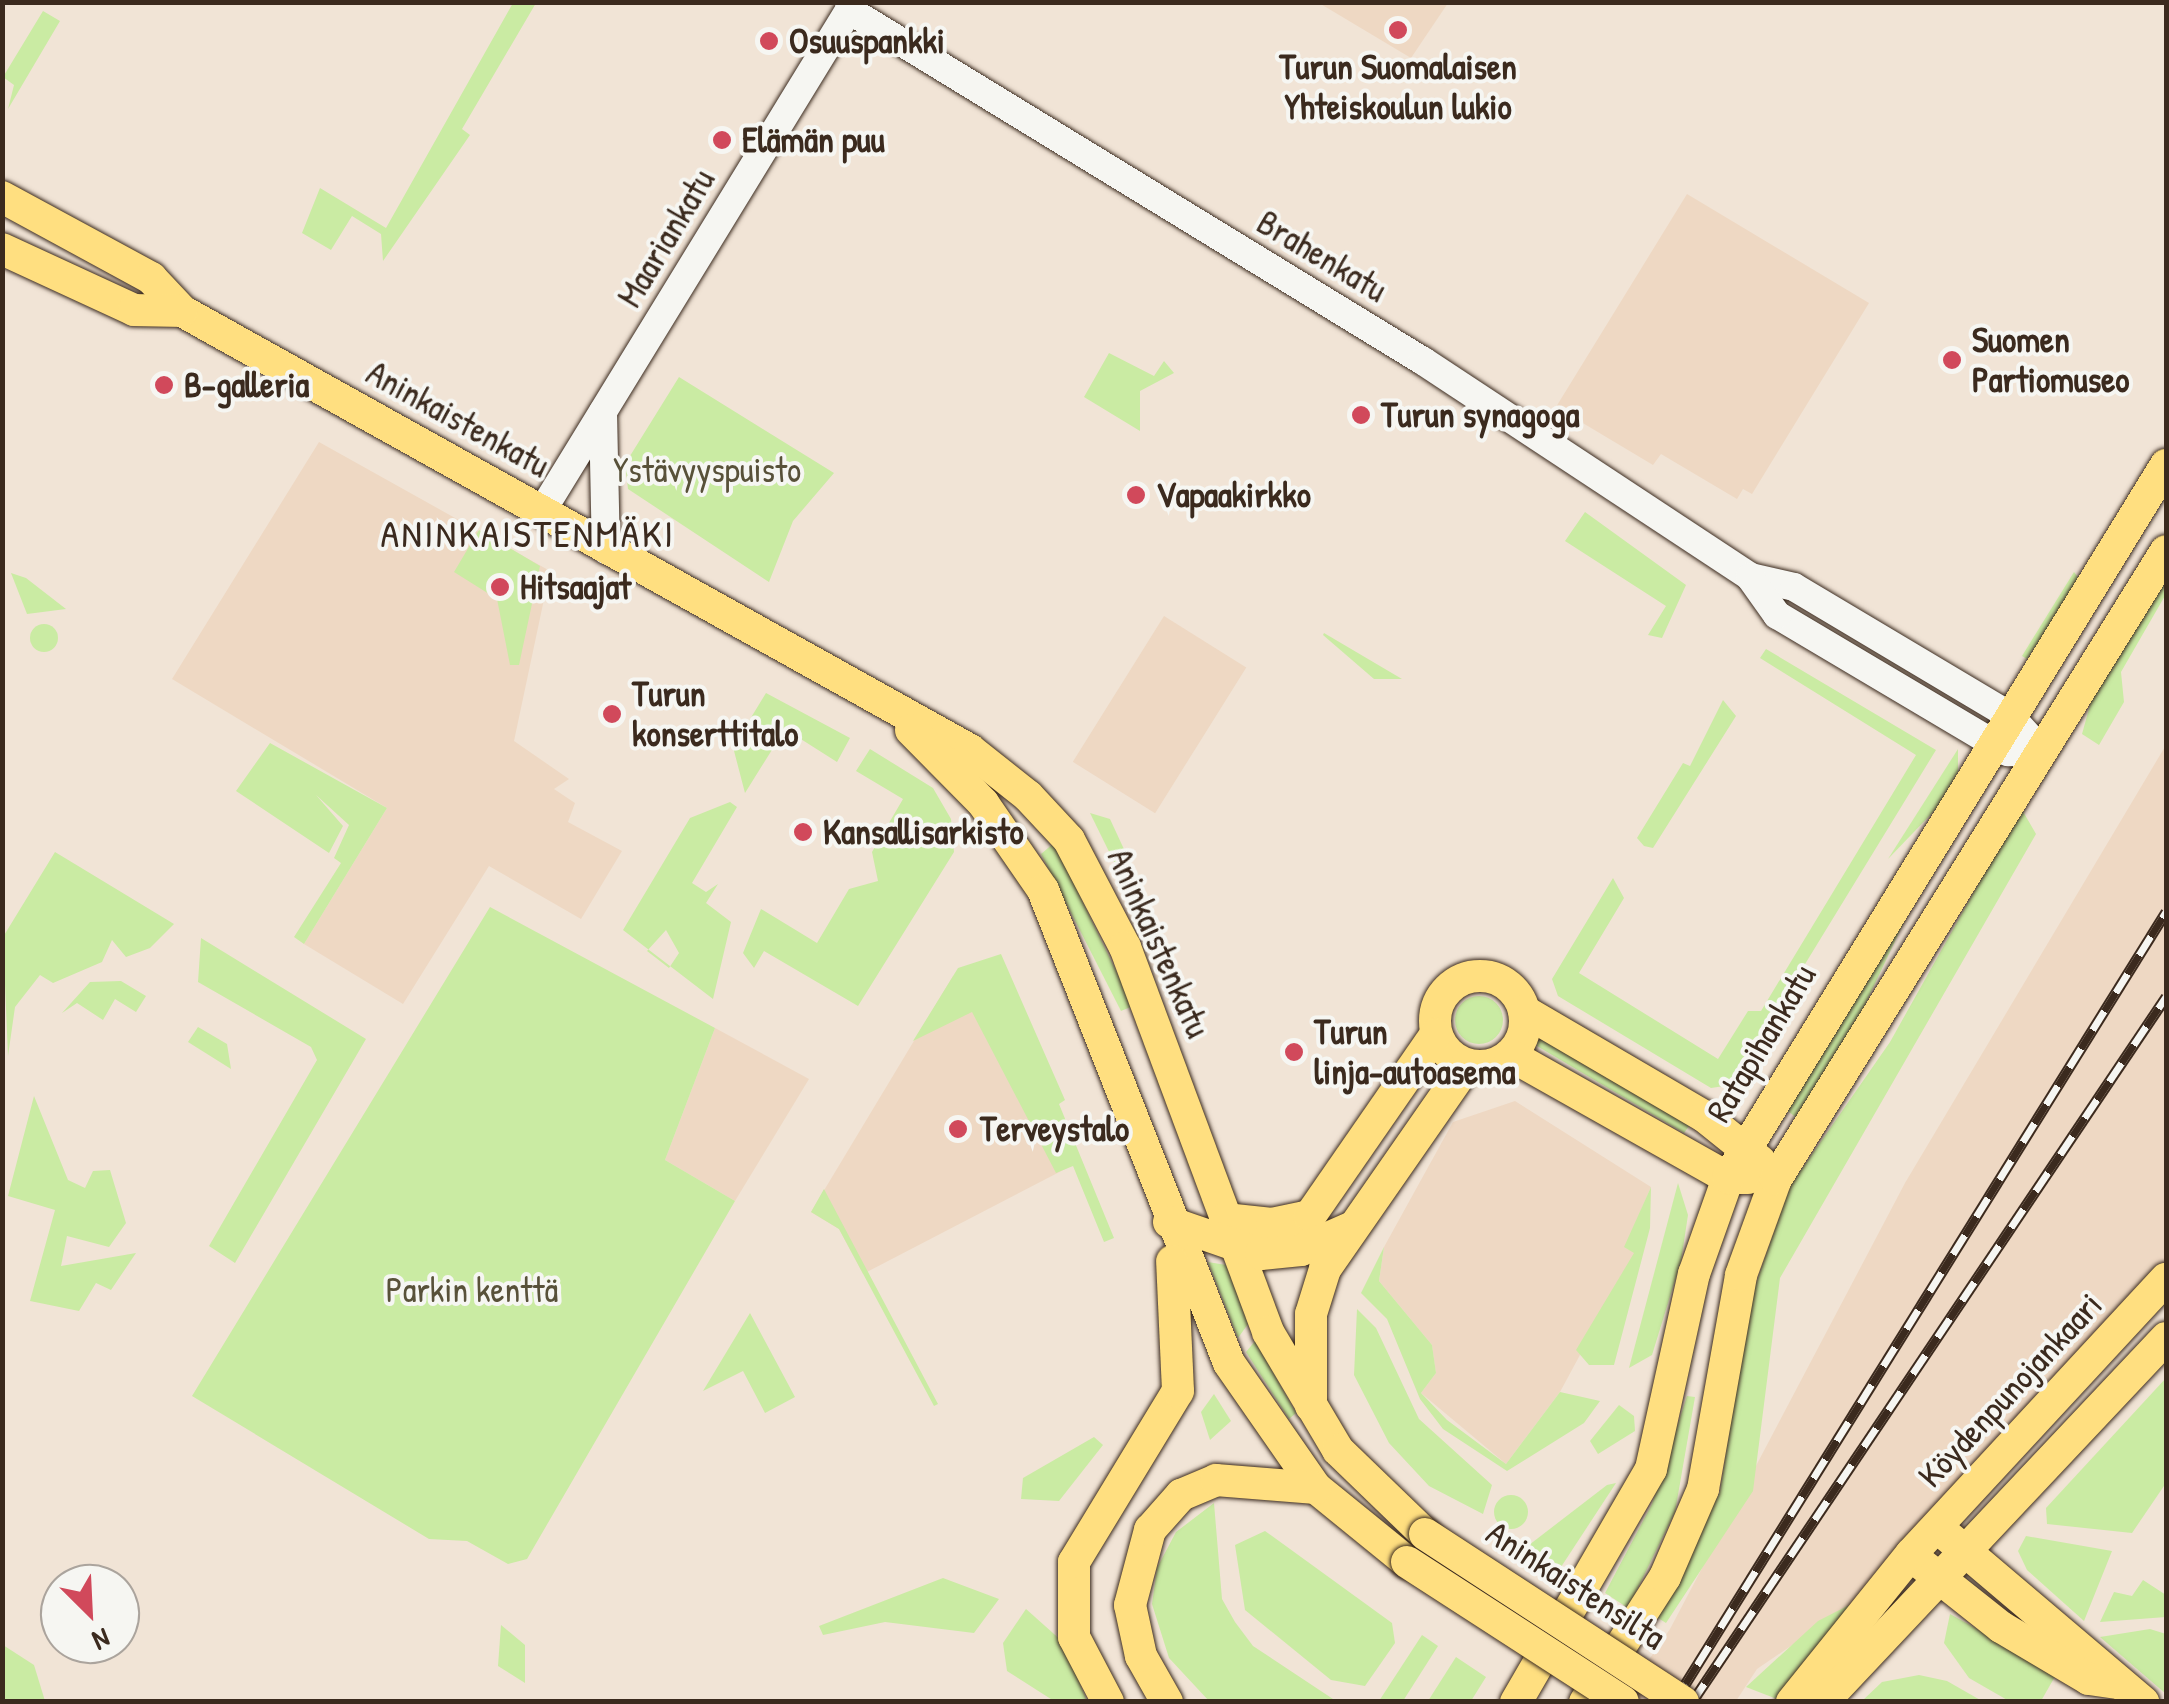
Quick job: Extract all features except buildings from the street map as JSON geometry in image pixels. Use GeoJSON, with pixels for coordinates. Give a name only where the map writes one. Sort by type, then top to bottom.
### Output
{"type":"FeatureCollection","features":[{"type":"Feature","properties":{"kind":"main road","name":"Aninkaistenkatu"},"geometry":{"type":"LineString","coordinates":[[2,197],[151,278],[182,311],[542,512],[902,720],[996,767],[1069,840],[1125,947],[1238,1252],[1311,1410]]}},
{"type":"Feature","properties":{"kind":"main road","name":"Aninkaistenkatu"},"geometry":{"type":"LineString","coordinates":[[2,249],[134,310],[182,311]]}},
{"type":"Feature","properties":{"kind":"main road","name":"Ratapihankatu"},"geometry":{"type":"LineString","coordinates":[[1516,1702],[1651,1469],[1694,1274],[1728,1178],[2166,466]]}},
{"type":"Feature","properties":{"kind":"main road"},"geometry":{"type":"LineString","coordinates":[[1585,1702],[1665,1576],[1703,1489],[1742,1275],[1776,1180],[2166,550]]}},
{"type":"Feature","properties":{"kind":"main road","name":"Aninkaistenkatu"},"geometry":{"type":"LineString","coordinates":[[902,720],[983,803],[1042,890],[1168,1222]]}},
{"type":"Feature","properties":{"kind":"main road"},"geometry":{"type":"LineString","coordinates":[[1225,1219],[1272,1224],[1310,1216],[1436,1034],[1441,998],[1470,977],[1505,984],[1524,1011],[1746,1144],[1776,1180]]}},
{"type":"Feature","properties":{"kind":"main road"},"geometry":{"type":"LineString","coordinates":[[1510,1055],[1524,1011]]}},
{"type":"Feature","properties":{"kind":"main road"},"geometry":{"type":"LineString","coordinates":[[1436,1034],[1467,1064]]}},
{"type":"Feature","properties":{"kind":"main road"},"geometry":{"type":"LineString","coordinates":[[1311,1410],[1314,1302],[1352,1227],[1467,1064],[1510,1055],[1728,1178],[1776,1180]]}},
{"type":"Feature","properties":{"kind":"main road"},"geometry":{"type":"LineString","coordinates":[[1108,1702],[1074,1636],[1078,1546],[1167,1417],[1179,1384],[1168,1222],[1238,1252],[1301,1250],[1352,1227]]}},
{"type":"Feature","properties":{"kind":"main road","name":"Aninkaistensilta"},"geometry":{"type":"LineString","coordinates":[[1168,1222],[1229,1363],[1316,1488],[1407,1562],[1624,1702]]}},
{"type":"Feature","properties":{"kind":"main road","name":"Köydenpunojankaari"},"geometry":{"type":"LineString","coordinates":[[1949,1538],[2166,1279]]}},
{"type":"Feature","properties":{"kind":"main road","name":"Köydenpunojankaari"},"geometry":{"type":"LineString","coordinates":[[1923,1565],[2166,1338]]}},
{"type":"Feature","properties":{"kind":"main road","name":"Aninkaistensilta"},"geometry":{"type":"LineString","coordinates":[[1311,1410],[1373,1490],[1426,1534],[1684,1702]]}},
{"type":"Feature","properties":{"kind":"main road"},"geometry":{"type":"LineString","coordinates":[[1167,1702],[1134,1632],[1138,1557],[1170,1504],[1228,1478],[1316,1488]]}},
{"type":"Feature","properties":{"kind":"main road"},"geometry":{"type":"LineString","coordinates":[[1949,1538],[2130,1692]]}},
{"type":"Feature","properties":{"kind":"main road"},"geometry":{"type":"LineString","coordinates":[[1923,1565],[2068,1668],[2130,1692]]}},
{"type":"Feature","properties":{"kind":"main road"},"geometry":{"type":"LineString","coordinates":[[1792,1702],[1923,1565]]}},
{"type":"Feature","properties":{"kind":"main road"},"geometry":{"type":"LineString","coordinates":[[1823,1702],[1923,1565]]}},
{"type":"Feature","properties":{"kind":"street","name":"Maariankatu"},"geometry":{"type":"LineString","coordinates":[[542,512],[851,6]]}},
{"type":"Feature","properties":{"kind":"street","name":"Brahenkatu"},"geometry":{"type":"LineString","coordinates":[[851,6],[1423,361],[1750,577],[1777,615],[2042,751]]}},
{"type":"Feature","properties":{"kind":"street"},"geometry":{"type":"LineString","coordinates":[[604,412],[606,550]]}},
{"type":"Feature","properties":{"kind":"shaded area","name":"Turun Suomalaisen Yhteiskoulun lukio"},"geometry":{"type":"Polygon","coordinates":[[[1319,3],[1448,3],[1411,58],[1319,3]]]}},
{"type":"Feature","properties":{"kind":"shaded area"},"geometry":{"type":"Polygon","coordinates":[[[1687,194],[1869,303],[1752,494],[1743,489],[1737,499],[1661,454],[1653,465],[1556,407],[1687,194]]]}},
{"type":"Feature","properties":{"kind":"shaded area"},"geometry":{"type":"Polygon","coordinates":[[[319,442],[550,571],[514,741],[569,779],[554,789],[575,803],[568,822],[622,851],[581,919],[489,866],[403,1004],[304,944],[387,808],[172,679],[319,442]]]}},
{"type":"Feature","properties":{"kind":"shaded area"},"geometry":{"type":"Polygon","coordinates":[[[1164,616],[1246,667],[1155,813],[1073,762],[1164,616]]]}},
{"type":"Feature","properties":{"kind":"shaded area"},"geometry":{"type":"Polygon","coordinates":[[[2166,745],[2166,1262],[1855,1602],[1757,1669],[1736,1701],[1620,1702],[1670,1629],[1905,1183],[2166,745]]]}},
{"type":"Feature","properties":{"kind":"shaded area","name":"Terveystalo"},"geometry":{"type":"Polygon","coordinates":[[[953,976],[1073,1165],[863,1274],[839,1229],[811,1212],[953,976]]]}},
{"type":"Feature","properties":{"kind":"shaded area"},"geometry":{"type":"Polygon","coordinates":[[[715,1028],[809,1079],[735,1201],[665,1160],[715,1028]]]}},
{"type":"Feature","properties":{"kind":"shaded area"},"geometry":{"type":"Polygon","coordinates":[[[1515,1101],[1651,1187],[1625,1247],[1635,1253],[1560,1392],[1506,1464],[1421,1393],[1436,1373],[1432,1345],[1379,1281],[1384,1247],[1453,1122],[1515,1101]]]}},
{"type":"Feature","properties":{"kind":"green space"},"geometry":{"type":"Polygon","coordinates":[[[513,3],[536,3],[462,129],[470,135],[383,261],[381,234],[352,216],[331,250],[302,233],[320,188],[386,228],[513,3]]]}},
{"type":"Feature","properties":{"kind":"green space"},"geometry":{"type":"Polygon","coordinates":[[[43,11],[60,21],[8,109],[14,85],[3,77],[43,11]]]}},
{"type":"Feature","properties":{"kind":"green space"},"geometry":{"type":"Polygon","coordinates":[[[1109,353],[1154,376],[1164,361],[1174,373],[1140,391],[1140,431],[1084,397],[1109,353]]]}},
{"type":"Feature","properties":{"kind":"green space","name":"Ystävyyspuisto"},"geometry":{"type":"Polygon","coordinates":[[[679,377],[834,473],[793,521],[769,582],[628,489],[625,464],[679,377]]]}},
{"type":"Feature","properties":{"kind":"green space"},"geometry":{"type":"Polygon","coordinates":[[[1585,512],[1686,585],[1662,638],[1648,635],[1666,606],[1565,541],[1585,512]]]}},
{"type":"Feature","properties":{"kind":"green space"},"geometry":{"type":"Polygon","coordinates":[[[479,530],[540,566],[519,665],[510,665],[497,599],[454,572],[479,530]]]}},
{"type":"Feature","properties":{"kind":"green space"},"geometry":{"type":"Polygon","coordinates":[[[2074,572],[2080,580],[2027,659],[2022,656],[2074,572]]]}},
{"type":"Feature","properties":{"kind":"green space"},"geometry":{"type":"Polygon","coordinates":[[[11,573],[26,578],[66,609],[27,614],[11,573]]]}},
{"type":"Feature","properties":{"kind":"green space"},"geometry":{"type":"Polygon","coordinates":[[[2166,577],[2166,594],[2121,672],[2124,702],[2099,745],[2082,734],[2092,698],[2166,577]]]}},
{"type":"Feature","properties":{"kind":"green space"},"geometry":{"type":"Polygon","coordinates":[[[44,624],[54,628],[58,638],[54,648],[44,652],[34,648],[30,638],[34,628],[44,624]]]}},
{"type":"Feature","properties":{"kind":"green space"},"geometry":{"type":"Polygon","coordinates":[[[1324,633],[1402,679],[1374,679],[1324,633]]]}},
{"type":"Feature","properties":{"kind":"green space"},"geometry":{"type":"Polygon","coordinates":[[[1766,649],[1936,750],[1731,1085],[1711,1088],[1558,996],[1552,979],[1613,878],[1624,898],[1579,973],[1718,1059],[1748,1011],[1761,1011],[1916,755],[1760,658],[1766,649]]]}},
{"type":"Feature","properties":{"kind":"green space"},"geometry":{"type":"Polygon","coordinates":[[[766,693],[850,738],[837,762],[785,729],[745,793],[733,747],[766,693]]]}},
{"type":"Feature","properties":{"kind":"green space"},"geometry":{"type":"Polygon","coordinates":[[[1723,700],[1736,716],[1653,848],[1644,846],[1637,838],[1683,763],[1690,766],[1723,700]]]}},
{"type":"Feature","properties":{"kind":"green space"},"geometry":{"type":"Polygon","coordinates":[[[270,743],[387,808],[304,944],[294,937],[341,863],[334,858],[349,825],[316,795],[343,826],[329,853],[236,791],[270,743]]]}},
{"type":"Feature","properties":{"kind":"green space"},"geometry":{"type":"Polygon","coordinates":[[[870,749],[933,788],[951,819],[954,852],[858,1006],[764,951],[754,968],[743,953],[761,909],[817,943],[849,889],[878,881],[872,852],[903,799],[856,771],[870,749]]]}},
{"type":"Feature","properties":{"kind":"green space"},"geometry":{"type":"Polygon","coordinates":[[[1958,749],[1958,772],[1937,808],[1888,859],[1958,749]]]}},
{"type":"Feature","properties":{"kind":"green space"},"geometry":{"type":"Polygon","coordinates":[[[730,802],[737,807],[692,883],[706,892],[718,884],[706,903],[731,922],[713,999],[670,966],[679,953],[666,930],[648,949],[623,930],[690,818],[730,802]]]}},
{"type":"Feature","properties":{"kind":"green space"},"geometry":{"type":"Polygon","coordinates":[[[2021,808],[2036,834],[1780,1278],[1753,1491],[1666,1623],[1655,1616],[1720,1492],[1750,1301],[1790,1186],[1890,1042],[2021,808]]]}},
{"type":"Feature","properties":{"kind":"green space"},"geometry":{"type":"Polygon","coordinates":[[[1090,813],[1110,819],[1135,873],[1119,872],[1090,813]]]}},
{"type":"Feature","properties":{"kind":"green space"},"geometry":{"type":"Polygon","coordinates":[[[1054,843],[1133,1006],[1121,1011],[1041,854],[1054,843]]]}},
{"type":"Feature","properties":{"kind":"green space"},"geometry":{"type":"Polygon","coordinates":[[[55,852],[174,924],[150,948],[126,957],[112,940],[102,962],[53,983],[40,975],[15,1007],[8,1056],[3,937],[55,852]]]}},
{"type":"Feature","properties":{"kind":"green space","name":"Parkin kenttä"},"geometry":{"type":"Polygon","coordinates":[[[490,907],[715,1028],[665,1160],[735,1201],[527,1559],[508,1564],[467,1541],[429,1539],[192,1396],[490,907]]]}},
{"type":"Feature","properties":{"kind":"green space"},"geometry":{"type":"Polygon","coordinates":[[[1907,916],[1860,1015],[1798,1119],[1784,1108],[1907,916]]]}},
{"type":"Feature","properties":{"kind":"green space"},"geometry":{"type":"Polygon","coordinates":[[[201,938],[366,1039],[235,1263],[209,1246],[317,1060],[311,1047],[198,982],[201,938]]]}},
{"type":"Feature","properties":{"kind":"green space"},"geometry":{"type":"Polygon","coordinates":[[[1001,954],[1065,1100],[1059,1104],[1114,1238],[1104,1242],[1073,1166],[1056,1173],[972,1012],[913,1041],[958,968],[1001,954]]]}},
{"type":"Feature","properties":{"kind":"green space"},"geometry":{"type":"Polygon","coordinates":[[[121,981],[146,996],[136,1012],[115,999],[103,1020],[77,1003],[62,1013],[90,982],[121,981]]]}},
{"type":"Feature","properties":{"kind":"green space"},"geometry":{"type":"Polygon","coordinates":[[[1479,996],[1496,1003],[1503,1020],[1496,1037],[1479,1044],[1462,1037],[1455,1020],[1462,1003],[1479,996]]]}},
{"type":"Feature","properties":{"kind":"green space"},"geometry":{"type":"Polygon","coordinates":[[[198,1027],[227,1044],[231,1069],[188,1042],[198,1027]]]}},
{"type":"Feature","properties":{"kind":"green space"},"geometry":{"type":"Polygon","coordinates":[[[1538,1032],[1689,1126],[1684,1133],[1537,1046],[1538,1032]]]}},
{"type":"Feature","properties":{"kind":"green space"},"geometry":{"type":"Polygon","coordinates":[[[34,1096],[68,1180],[85,1188],[93,1171],[110,1170],[126,1223],[109,1247],[67,1236],[61,1266],[136,1253],[111,1290],[96,1283],[79,1311],[30,1301],[55,1210],[8,1196],[34,1096]]]}},
{"type":"Feature","properties":{"kind":"green space"},"geometry":{"type":"Polygon","coordinates":[[[1678,1183],[1688,1215],[1681,1261],[1652,1355],[1629,1368],[1678,1183]]]}},
{"type":"Feature","properties":{"kind":"green space"},"geometry":{"type":"Polygon","coordinates":[[[1651,1187],[1650,1228],[1614,1365],[1589,1365],[1576,1350],[1634,1253],[1624,1247],[1651,1187]]]}},
{"type":"Feature","properties":{"kind":"green space"},"geometry":{"type":"Polygon","coordinates":[[[824,1189],[938,1404],[934,1406],[839,1229],[811,1212],[824,1189]]]}},
{"type":"Feature","properties":{"kind":"green space"},"geometry":{"type":"Polygon","coordinates":[[[1384,1247],[1379,1281],[1432,1345],[1436,1373],[1421,1393],[1447,1420],[1506,1464],[1560,1392],[1600,1401],[1584,1423],[1507,1471],[1443,1429],[1420,1399],[1387,1319],[1361,1293],[1384,1247]]]}},
{"type":"Feature","properties":{"kind":"green space"},"geometry":{"type":"Polygon","coordinates":[[[1208,1262],[1226,1265],[1248,1324],[1238,1338],[1208,1262]]]}},
{"type":"Feature","properties":{"kind":"green space"},"geometry":{"type":"Polygon","coordinates":[[[1357,1309],[1376,1328],[1419,1419],[1492,1485],[1483,1514],[1429,1486],[1389,1443],[1354,1375],[1357,1309]]]}},
{"type":"Feature","properties":{"kind":"green space"},"geometry":{"type":"Polygon","coordinates":[[[750,1313],[795,1397],[765,1413],[743,1371],[703,1391],[750,1313]]]}},
{"type":"Feature","properties":{"kind":"green space"},"geometry":{"type":"Polygon","coordinates":[[[1255,1341],[1296,1413],[1289,1419],[1246,1352],[1255,1341]]]}},
{"type":"Feature","properties":{"kind":"green space"},"geometry":{"type":"Polygon","coordinates":[[[2166,1378],[2166,1483],[2132,1533],[2047,1524],[2046,1508],[2166,1378]]]}},
{"type":"Feature","properties":{"kind":"green space"},"geometry":{"type":"Polygon","coordinates":[[[1214,1394],[1231,1421],[1210,1440],[1201,1412],[1214,1394]]]}},
{"type":"Feature","properties":{"kind":"green space"},"geometry":{"type":"Polygon","coordinates":[[[1687,1396],[1695,1397],[1675,1512],[1628,1608],[1605,1593],[1652,1504],[1687,1396]]]}},
{"type":"Feature","properties":{"kind":"green space"},"geometry":{"type":"Polygon","coordinates":[[[1619,1405],[1634,1416],[1635,1431],[1598,1454],[1590,1441],[1619,1405]]]}},
{"type":"Feature","properties":{"kind":"green space"},"geometry":{"type":"Polygon","coordinates":[[[1094,1437],[1103,1445],[1059,1501],[1021,1499],[1023,1478],[1094,1437]]]}},
{"type":"Feature","properties":{"kind":"green space"},"geometry":{"type":"Polygon","coordinates":[[[1616,1483],[1561,1567],[1529,1545],[1607,1485],[1616,1483]]]}},
{"type":"Feature","properties":{"kind":"green space"},"geometry":{"type":"Polygon","coordinates":[[[1511,1495],[1523,1500],[1528,1512],[1523,1524],[1511,1529],[1499,1524],[1494,1512],[1499,1500],[1511,1495]]]}},
{"type":"Feature","properties":{"kind":"green space"},"geometry":{"type":"Polygon","coordinates":[[[1214,1503],[1222,1599],[1235,1622],[1253,1646],[1336,1701],[1209,1701],[1169,1658],[1152,1604],[1157,1568],[1176,1532],[1214,1503]]]}},
{"type":"Feature","properties":{"kind":"green space"},"geometry":{"type":"Polygon","coordinates":[[[1265,1531],[1392,1623],[1395,1643],[1365,1686],[1331,1680],[1245,1610],[1235,1545],[1265,1531]]]}},
{"type":"Feature","properties":{"kind":"green space"},"geometry":{"type":"Polygon","coordinates":[[[2026,1536],[2112,1551],[2084,1621],[2027,1570],[2018,1551],[2026,1536]]]}},
{"type":"Feature","properties":{"kind":"green space"},"geometry":{"type":"Polygon","coordinates":[[[943,1578],[999,1599],[974,1633],[885,1622],[823,1635],[819,1626],[943,1578]]]}},
{"type":"Feature","properties":{"kind":"green space"},"geometry":{"type":"Polygon","coordinates":[[[2143,1580],[2166,1595],[2166,1617],[2100,1622],[2114,1592],[2132,1596],[2143,1580]]]}},
{"type":"Feature","properties":{"kind":"green space"},"geometry":{"type":"Polygon","coordinates":[[[1855,1602],[1782,1701],[1746,1687],[1818,1621],[1855,1602]]]}},
{"type":"Feature","properties":{"kind":"green space"},"geometry":{"type":"Polygon","coordinates":[[[1026,1609],[1063,1642],[1087,1701],[1054,1701],[1007,1671],[1003,1643],[1026,1609]]]}},
{"type":"Feature","properties":{"kind":"green space"},"geometry":{"type":"Polygon","coordinates":[[[1950,1614],[2057,1673],[2041,1701],[2009,1701],[1969,1678],[1944,1643],[1950,1614]]]}},
{"type":"Feature","properties":{"kind":"green space"},"geometry":{"type":"Polygon","coordinates":[[[501,1625],[525,1645],[525,1683],[498,1666],[501,1625]]]}},
{"type":"Feature","properties":{"kind":"green space"},"geometry":{"type":"Polygon","coordinates":[[[2150,1629],[2166,1634],[2166,1694],[2100,1637],[2150,1629]]]}},
{"type":"Feature","properties":{"kind":"green space"},"geometry":{"type":"Polygon","coordinates":[[[1422,1635],[1438,1646],[1403,1701],[1379,1701],[1422,1635]]]}},
{"type":"Feature","properties":{"kind":"green space"},"geometry":{"type":"Polygon","coordinates":[[[3,1645],[34,1665],[45,1701],[3,1701],[3,1645]]]}},
{"type":"Feature","properties":{"kind":"green space"},"geometry":{"type":"Polygon","coordinates":[[[1456,1657],[1486,1677],[1471,1701],[1428,1701],[1456,1657]]]}},
{"type":"Feature","properties":{"kind":"green space"},"geometry":{"type":"Polygon","coordinates":[[[1919,1675],[1947,1681],[1982,1701],[1862,1701],[1882,1682],[1919,1675]]]}},
{"type":"Feature","properties":{"kind":"railway"},"geometry":{"type":"LineString","coordinates":[[1674,1702],[2166,912]]}},
{"type":"Feature","properties":{"kind":"railway"},"geometry":{"type":"LineString","coordinates":[[1692,1702],[2166,997]]}},
{"type":"Feature","properties":{"kind":"place","name":"Turun Suomalaisen Yhteiskoulun lukio"},"geometry":{"type":"Point","coordinates":[1398,30]}},
{"type":"Feature","properties":{"kind":"place","name":"Osuuspankki"},"geometry":{"type":"Point","coordinates":[769,41]}},
{"type":"Feature","properties":{"kind":"place","name":"Elämän puu"},"geometry":{"type":"Point","coordinates":[722,140]}},
{"type":"Feature","properties":{"kind":"place","name":"Suomen Partiomuseo"},"geometry":{"type":"Point","coordinates":[1952,360]}},
{"type":"Feature","properties":{"kind":"place","name":"B-galleria"},"geometry":{"type":"Point","coordinates":[164,385]}},
{"type":"Feature","properties":{"kind":"place","name":"Turun synagoga"},"geometry":{"type":"Point","coordinates":[1361,415]}},
{"type":"Feature","properties":{"kind":"place","name":"Vapaakirkko"},"geometry":{"type":"Point","coordinates":[1136,495]}},
{"type":"Feature","properties":{"kind":"place","name":"Hitsaajat"},"geometry":{"type":"Point","coordinates":[500,587]}},
{"type":"Feature","properties":{"kind":"place","name":"Turun konserttitalo"},"geometry":{"type":"Point","coordinates":[612,714]}},
{"type":"Feature","properties":{"kind":"place","name":"Kansallisarkisto"},"geometry":{"type":"Point","coordinates":[803,832]}},
{"type":"Feature","properties":{"kind":"place","name":"Turun linja-autoasema"},"geometry":{"type":"Point","coordinates":[1294,1052]}},
{"type":"Feature","properties":{"kind":"place","name":"Terveystalo"},"geometry":{"type":"Point","coordinates":[958,1129]}},
{"type":"Feature","properties":{"kind":"district","name":"ANINKAISTENMÄKI"},"geometry":{"type":"Point","coordinates":[528,534]}}]}
